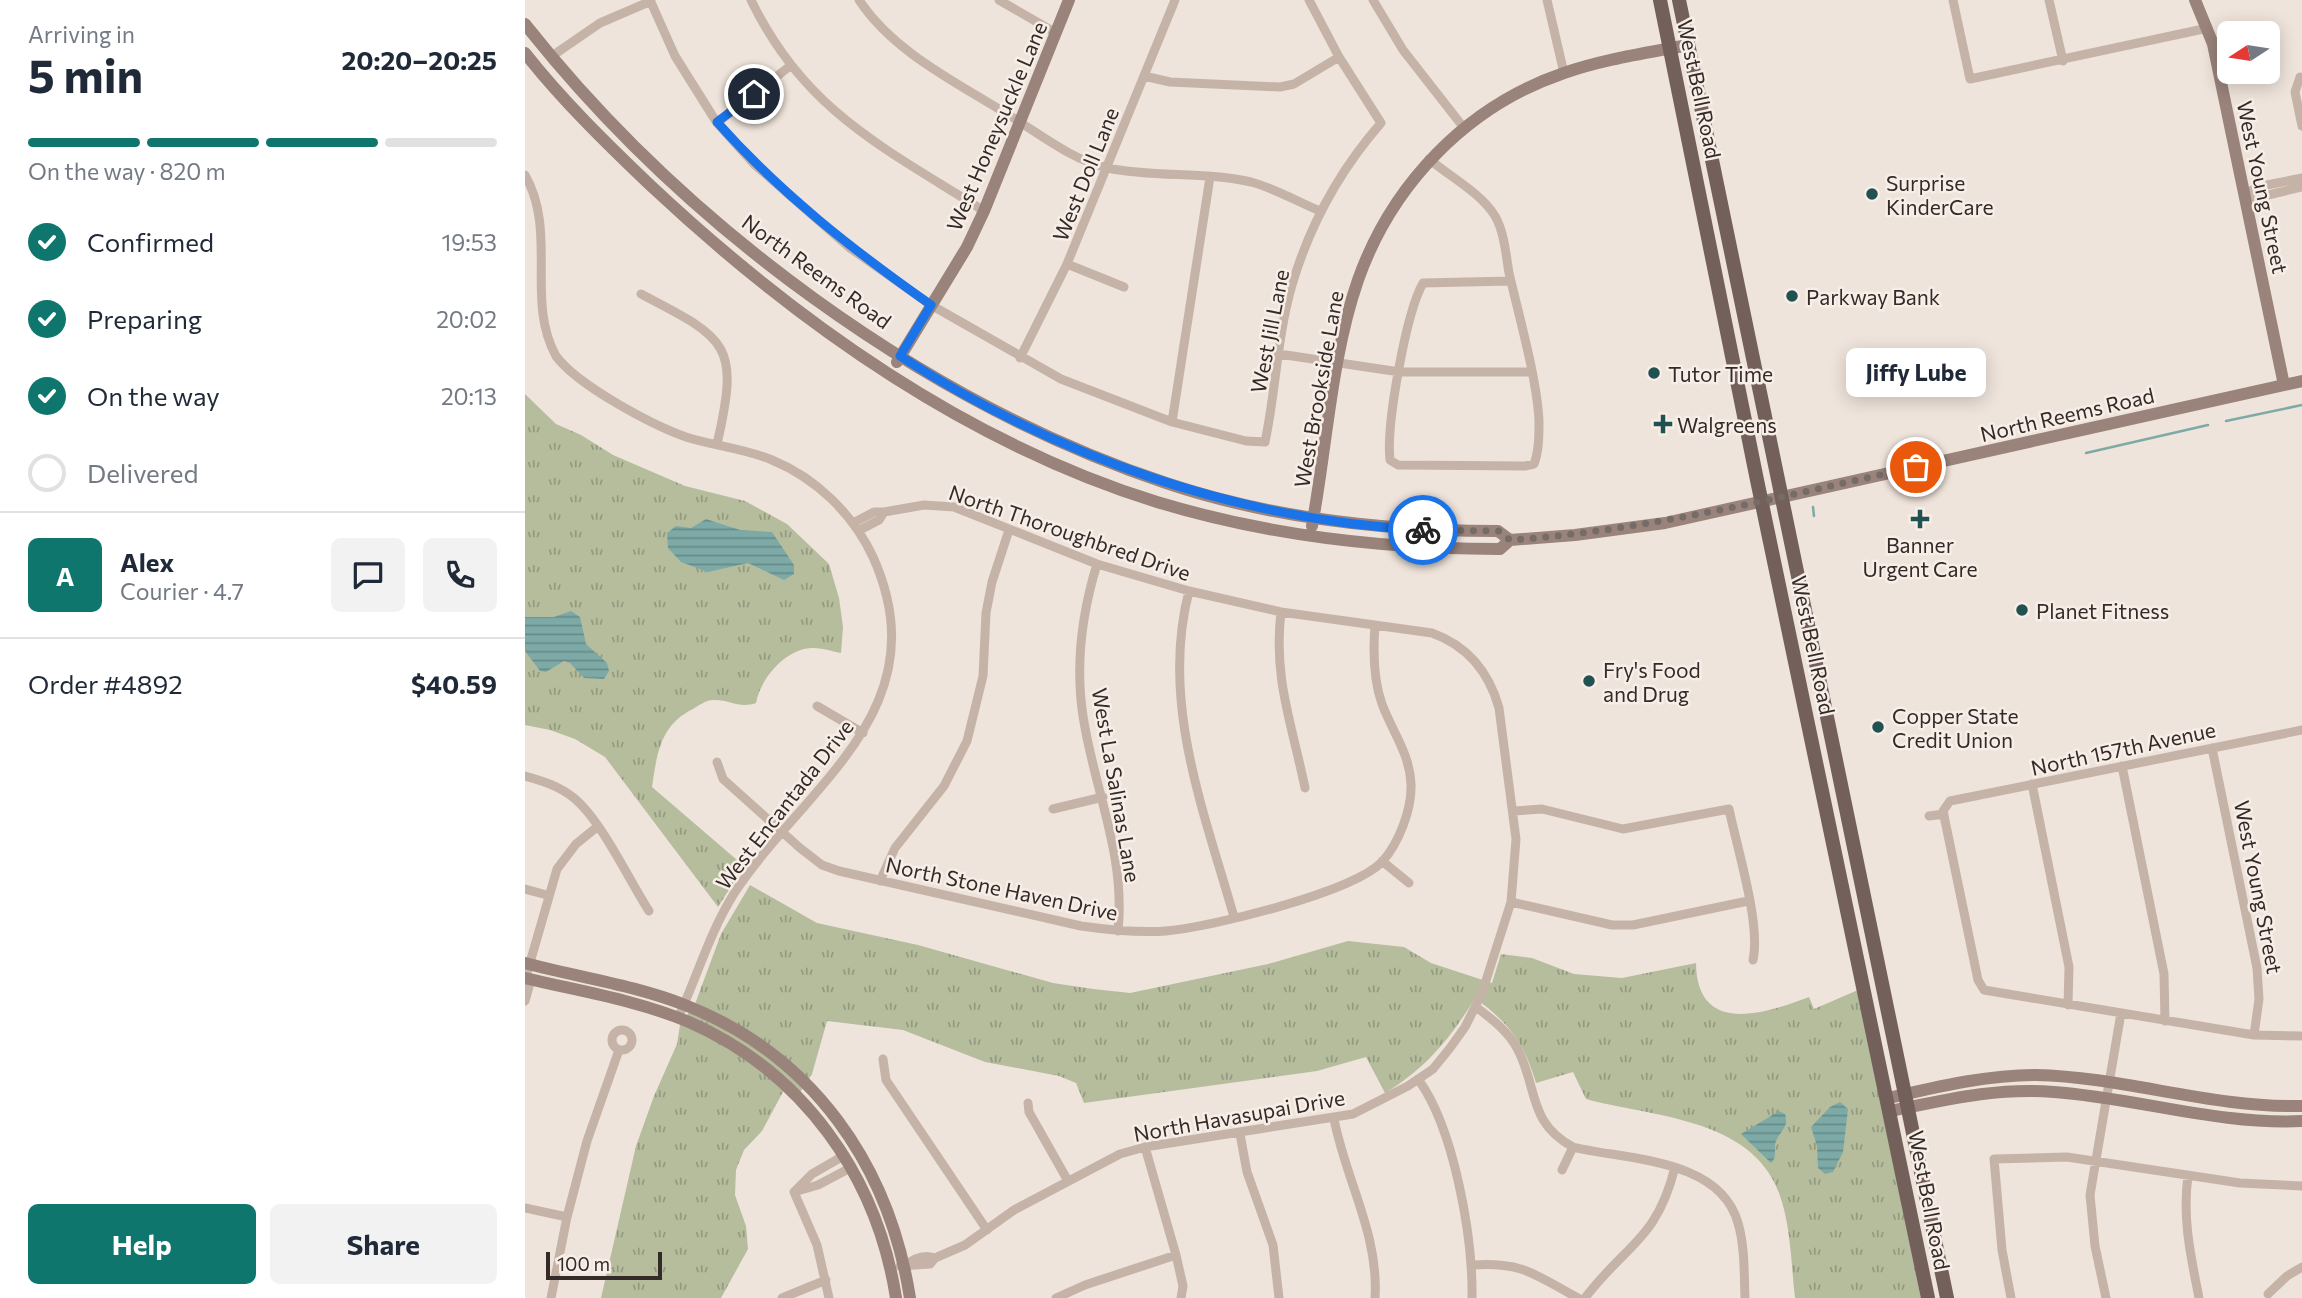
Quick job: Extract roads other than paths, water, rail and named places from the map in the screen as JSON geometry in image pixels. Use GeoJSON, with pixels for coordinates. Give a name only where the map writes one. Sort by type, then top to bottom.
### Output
{"type":"FeatureCollection","features":[{"type":"Feature","properties":{"kind":"main road","name":"West Bell Road"},"geometry":{"type":"LineString","coordinates":[[1660,0],[1761,501],[1928,1298]]}},
{"type":"Feature","properties":{"kind":"main road","name":"West Bell Road"},"geometry":{"type":"LineString","coordinates":[[1679,0],[1947,1298]]}},
{"type":"Feature","properties":{"kind":"main road"},"geometry":{"type":"LineString","coordinates":[[1709,233],[1717,240],[1727,272],[1737,279]]}},
{"type":"Feature","properties":{"kind":"main road"},"geometry":{"type":"LineString","coordinates":[[1720,288],[1730,291],[1735,314],[1746,328]]}},
{"type":"Feature","properties":{"kind":"main road"},"geometry":{"type":"LineString","coordinates":[[1806,708],[1825,704]]}},
{"type":"Feature","properties":{"kind":"street"},"geometry":{"type":"LineString","coordinates":[[552,56],[600,23],[651,0],[675,56],[717,122],[754,164],[828,230],[931,305],[1020,358],[1061,379],[1173,422],[1210,177]]}},
{"type":"Feature","properties":{"kind":"street"},"geometry":{"type":"LineString","coordinates":[[751,0],[790,66],[826,106],[854,128],[984,211]]}},
{"type":"Feature","properties":{"kind":"street"},"geometry":{"type":"LineString","coordinates":[[859,0],[885,30],[919,59],[1064,149],[1107,168],[1254,183],[1320,211]]}},
{"type":"Feature","properties":{"kind":"street"},"geometry":{"type":"LineString","coordinates":[[999,0],[1056,33]]}},
{"type":"Feature","properties":{"kind":"street","name":"West Honeysuckle Lane"},"geometry":{"type":"LineString","coordinates":[[891,372],[984,211],[1069,0]]}},
{"type":"Feature","properties":{"kind":"street","name":"West Doll Lane"},"geometry":{"type":"LineString","coordinates":[[1020,358],[1067,264],[1175,0]]}},
{"type":"Feature","properties":{"kind":"street"},"geometry":{"type":"LineString","coordinates":[[1144,76],[1170,82],[1280,87],[1294,84],[1339,57],[1309,0]]}},
{"type":"Feature","properties":{"kind":"street"},"geometry":{"type":"LineString","coordinates":[[1373,0],[1403,50],[1464,128]]}},
{"type":"Feature","properties":{"kind":"street"},"geometry":{"type":"LineString","coordinates":[[1547,0],[1564,73]]}},
{"type":"Feature","properties":{"kind":"street"},"geometry":{"type":"LineString","coordinates":[[1953,0],[1970,79],[2063,61],[2208,27]]}},
{"type":"Feature","properties":{"kind":"street"},"geometry":{"type":"LineString","coordinates":[[2049,0],[2063,61]]}},
{"type":"Feature","properties":{"kind":"street","name":"West Young Street"},"geometry":{"type":"LineString","coordinates":[[2195,0],[2208,27],[2284,385]]}},
{"type":"Feature","properties":{"kind":"street","name":"North Reems Road"},"geometry":{"type":"LineString","coordinates":[[525,24],[622,133],[737,238],[798,287],[900,356],[943,383],[1025,427],[1099,459],[1169,484],[1260,508],[1314,518],[1417,530],[1499,531],[1510,540]]}},
{"type":"Feature","properties":{"kind":"street","name":"West Brookside Lane"},"geometry":{"type":"LineString","coordinates":[[1311,536],[1339,363],[1357,282],[1370,248],[1388,214],[1429,159],[1464,128],[1517,93],[1586,66],[1688,44]]}},
{"type":"Feature","properties":{"kind":"street","name":"North Reems Road"},"geometry":{"type":"LineString","coordinates":[[525,53],[604,141],[685,217],[763,284],[846,345],[981,426],[1058,463],[1156,501],[1311,536],[1400,548],[1500,550],[1510,540],[1635,528],[2302,381]]}},
{"type":"Feature","properties":{"kind":"street","name":"West Jill Lane"},"geometry":{"type":"LineString","coordinates":[[1173,422],[1246,441],[1265,442],[1292,286],[1320,211],[1361,147],[1381,123],[1339,57]]}},
{"type":"Feature","properties":{"kind":"street"},"geometry":{"type":"LineString","coordinates":[[717,122],[790,66]]}},
{"type":"Feature","properties":{"kind":"street"},"geometry":{"type":"LineString","coordinates":[[2301,77],[2295,92],[2302,127]]}},
{"type":"Feature","properties":{"kind":"street"},"geometry":{"type":"LineString","coordinates":[[1429,159],[1494,215],[1511,281],[1539,420],[1538,454],[1534,464],[1460,467],[1398,465],[1390,460],[1389,449],[1399,372],[1413,307],[1423,283],[1511,281]]}},
{"type":"Feature","properties":{"kind":"street","name":"West Encantada Drive"},"geometry":{"type":"LineString","coordinates":[[525,175],[538,209],[541,232],[530,286],[546,340],[565,368],[597,390],[666,428],[785,465],[828,495],[855,527],[878,569],[889,626],[889,647],[881,693],[863,733],[851,754],[783,831],[725,909],[678,1018]]}},
{"type":"Feature","properties":{"kind":"street"},"geometry":{"type":"LineString","coordinates":[[2244,195],[2257,187],[2302,178]]}},
{"type":"Feature","properties":{"kind":"street"},"geometry":{"type":"LineString","coordinates":[[2244,195],[2255,198],[2302,187]]}},
{"type":"Feature","properties":{"kind":"street"},"geometry":{"type":"LineString","coordinates":[[1067,264],[1124,287]]}},
{"type":"Feature","properties":{"kind":"street"},"geometry":{"type":"LineString","coordinates":[[641,294],[707,330],[719,344],[727,366],[729,382],[717,444]]}},
{"type":"Feature","properties":{"kind":"street"},"geometry":{"type":"LineString","coordinates":[[1279,354],[1399,372],[1530,372]]}},
{"type":"Feature","properties":{"kind":"street","name":"North Thoroughbred Drive"},"geometry":{"type":"LineString","coordinates":[[855,527],[879,520],[884,512],[910,506],[939,505],[971,512],[1009,530],[1097,564],[1189,591],[1282,611],[1432,633],[1449,639],[1482,667]]}},
{"type":"Feature","properties":{"kind":"street"},"geometry":{"type":"LineString","coordinates":[[880,881],[895,848],[944,786],[967,741],[983,676],[986,613],[992,582],[1009,530]]}},
{"type":"Feature","properties":{"kind":"street","name":"West La Salinas Lane"},"geometry":{"type":"LineString","coordinates":[[1097,564],[1083,617],[1079,669],[1083,716],[1117,861],[1118,931]]}},
{"type":"Feature","properties":{"kind":"street"},"geometry":{"type":"LineString","coordinates":[[1189,591],[1177,661],[1182,726],[1234,917]]}},
{"type":"Feature","properties":{"kind":"street"},"geometry":{"type":"LineString","coordinates":[[1282,611],[1278,640],[1279,677],[1305,788]]}},
{"type":"Feature","properties":{"kind":"street","name":"North Stone Haven Drive"},"geometry":{"type":"LineString","coordinates":[[717,762],[723,779],[823,865],[880,881],[1081,926],[1118,931],[1193,928],[1350,884],[1382,861],[1404,825],[1412,784],[1402,745],[1381,703],[1373,652],[1375,625]]}},
{"type":"Feature","properties":{"kind":"street","name":"North Havasupai Drive"},"geometry":{"type":"LineString","coordinates":[[891,1268],[905,1266],[912,1259],[929,1255],[935,1258],[965,1245],[1014,1210],[1119,1154],[1145,1147],[1334,1119],[1370,1107],[1433,1069],[1476,1007],[1511,902],[1516,839],[1514,811],[1499,708],[1494,689],[1482,667]]}},
{"type":"Feature","properties":{"kind":"street"},"geometry":{"type":"LineString","coordinates":[[817,706],[863,733]]}},
{"type":"Feature","properties":{"kind":"street","name":"North 157th Avenue"},"geometry":{"type":"LineString","coordinates":[[1944,814],[1945,804],[1950,801],[2302,729]]}},
{"type":"Feature","properties":{"kind":"street","name":"West Young Street"},"geometry":{"type":"LineString","coordinates":[[2212,748],[2257,968],[2259,999],[2254,1035]]}},
{"type":"Feature","properties":{"kind":"street"},"geometry":{"type":"LineString","coordinates":[[2122,766],[2164,974],[2165,1021]]}},
{"type":"Feature","properties":{"kind":"street"},"geometry":{"type":"LineString","coordinates":[[525,776],[551,783],[576,799],[597,827],[649,911]]}},
{"type":"Feature","properties":{"kind":"street"},"geometry":{"type":"LineString","coordinates":[[2032,784],[2069,967],[2068,1005]]}},
{"type":"Feature","properties":{"kind":"street"},"geometry":{"type":"LineString","coordinates":[[1053,809],[1103,797]]}},
{"type":"Feature","properties":{"kind":"street"},"geometry":{"type":"LineString","coordinates":[[1514,811],[1542,809],[1623,829],[1729,809],[1756,948],[1753,960]]}},
{"type":"Feature","properties":{"kind":"street"},"geometry":{"type":"LineString","coordinates":[[1929,816],[1944,814],[1981,988],[1988,992],[2254,1035],[2302,1036]]}},
{"type":"Feature","properties":{"kind":"street"},"geometry":{"type":"LineString","coordinates":[[525,1001],[529,987],[526,979],[528,964],[557,869],[576,844],[597,827]]}},
{"type":"Feature","properties":{"kind":"street"},"geometry":{"type":"LineString","coordinates":[[1382,861],[1409,883]]}},
{"type":"Feature","properties":{"kind":"street"},"geometry":{"type":"LineString","coordinates":[[525,889],[547,895]]}},
{"type":"Feature","properties":{"kind":"street"},"geometry":{"type":"LineString","coordinates":[[1511,902],[1612,925],[1633,925],[1748,901]]}},
{"type":"Feature","properties":{"kind":"street"},"geometry":{"type":"LineString","coordinates":[[528,964],[604,981],[684,1005],[731,1027],[777,1058],[827,1106],[870,1169],[895,1226],[910,1298]]}},
{"type":"Feature","properties":{"kind":"street"},"geometry":{"type":"LineString","coordinates":[[526,979],[678,1018],[727,1041],[765,1067],[801,1099],[852,1167],[878,1223],[891,1268],[896,1298]]}},
{"type":"Feature","properties":{"kind":"street"},"geometry":{"type":"LineString","coordinates":[[1476,1007],[1512,1041],[1522,1060],[1538,1114],[1548,1130],[1573,1147],[1675,1167],[1703,1178],[1726,1197],[1738,1221],[1743,1248],[1745,1298]]}},
{"type":"Feature","properties":{"kind":"street"},"geometry":{"type":"LineString","coordinates":[[2106,1298],[2095,1246],[2090,1195],[2121,1013]]}},
{"type":"Feature","properties":{"kind":"street"},"geometry":{"type":"LineString","coordinates":[[551,1298],[567,1217],[587,1141],[619,1050]]}},
{"type":"Feature","properties":{"kind":"street"},"geometry":{"type":"LineString","coordinates":[[883,1059],[886,1080],[959,1193],[987,1230]]}},
{"type":"Feature","properties":{"kind":"street"},"geometry":{"type":"LineString","coordinates":[[1906,1101],[1998,1076],[2065,1077],[2226,1102],[2302,1106]]}},
{"type":"Feature","properties":{"kind":"street"},"geometry":{"type":"LineString","coordinates":[[1418,1079],[1440,1119],[1465,1212],[1473,1265],[1472,1298]]}},
{"type":"Feature","properties":{"kind":"street"},"geometry":{"type":"LineString","coordinates":[[1889,1104],[2018,1091],[2057,1092],[2227,1117],[2302,1121]]}},
{"type":"Feature","properties":{"kind":"street"},"geometry":{"type":"LineString","coordinates":[[1028,1103],[1029,1112],[1068,1181]]}},
{"type":"Feature","properties":{"kind":"street"},"geometry":{"type":"LineString","coordinates":[[1334,1119],[1345,1169],[1374,1249],[1375,1298]]}},
{"type":"Feature","properties":{"kind":"street"},"geometry":{"type":"LineString","coordinates":[[1240,1134],[1247,1172],[1273,1245],[1279,1298]]}},
{"type":"Feature","properties":{"kind":"street"},"geometry":{"type":"LineString","coordinates":[[1145,1147],[1176,1255],[1183,1286],[1181,1298]]}},
{"type":"Feature","properties":{"kind":"street"},"geometry":{"type":"LineString","coordinates":[[1562,1170],[1573,1147]]}},
{"type":"Feature","properties":{"kind":"street"},"geometry":{"type":"LineString","coordinates":[[794,1192],[812,1174],[845,1155]]}},
{"type":"Feature","properties":{"kind":"street"},"geometry":{"type":"LineString","coordinates":[[2011,1298],[2001,1250],[1994,1159],[2067,1157],[2189,1176],[2302,1186]]}},
{"type":"Feature","properties":{"kind":"street"},"geometry":{"type":"LineString","coordinates":[[794,1192],[818,1185],[852,1167]]}},
{"type":"Feature","properties":{"kind":"street"},"geometry":{"type":"LineString","coordinates":[[1585,1298],[1654,1224],[1669,1192],[1675,1167]]}},
{"type":"Feature","properties":{"kind":"street"},"geometry":{"type":"LineString","coordinates":[[2189,1176],[2185,1197],[2187,1239],[2199,1298]]}},
{"type":"Feature","properties":{"kind":"street"},"geometry":{"type":"LineString","coordinates":[[794,1192],[817,1245],[829,1298]]}},
{"type":"Feature","properties":{"kind":"street"},"geometry":{"type":"LineString","coordinates":[[525,1208],[567,1217]]}},
{"type":"Feature","properties":{"kind":"street"},"geometry":{"type":"LineString","coordinates":[[1056,1298],[1085,1285],[1176,1255]]}},
{"type":"Feature","properties":{"kind":"street"},"geometry":{"type":"LineString","coordinates":[[1473,1265],[1502,1264],[1522,1267],[1578,1298]]}},
{"type":"Feature","properties":{"kind":"street"},"geometry":{"type":"LineString","coordinates":[[2268,1294],[2287,1276],[2302,1267]]}},
{"type":"Feature","properties":{"kind":"street"},"geometry":{"type":"LineString","coordinates":[[784,1296],[826,1280]]}},
{"type":"Feature","properties":{"kind":"water"},"geometry":{"type":"Polygon","coordinates":[[[706,519],[740,530],[772,532],[794,565],[794,574],[784,580],[748,563],[708,572],[681,562],[668,548],[667,533],[676,526],[691,528],[706,519]]]}},
{"type":"Feature","properties":{"kind":"water"},"geometry":{"type":"Polygon","coordinates":[[[571,611],[580,617],[586,644],[607,663],[609,671],[604,679],[584,678],[570,663],[564,661],[546,672],[540,671],[525,651],[525,617],[554,617],[571,611]]]}},
{"type":"Feature","properties":{"kind":"water"},"geometry":{"type":"Polygon","coordinates":[[[1840,1102],[1848,1109],[1843,1152],[1833,1172],[1825,1174],[1818,1168],[1817,1146],[1811,1127],[1830,1107],[1840,1102]]]}},
{"type":"Feature","properties":{"kind":"water"},"geometry":{"type":"Polygon","coordinates":[[[1779,1111],[1785,1114],[1786,1122],[1776,1141],[1771,1163],[1741,1134],[1779,1111]]]}},
{"type":"Feature","properties":{"kind":"waterway"},"geometry":{"type":"LineString","coordinates":[[2226,421],[2302,405]]}},
{"type":"Feature","properties":{"kind":"waterway"},"geometry":{"type":"LineString","coordinates":[[2086,453],[2208,425]]}},
{"type":"Feature","properties":{"kind":"waterway"},"geometry":{"type":"LineString","coordinates":[[1813,507],[1814,516]]}},
{"type":"Feature","properties":{"kind":"place","name":"Surprise KinderCare"},"geometry":{"type":"Point","coordinates":[1872,194]}},
{"type":"Feature","properties":{"kind":"place","name":"Parkway Bank"},"geometry":{"type":"Point","coordinates":[1792,296]}},
{"type":"Feature","properties":{"kind":"place","name":"Tutor Time"},"geometry":{"type":"Point","coordinates":[1654,373]}},
{"type":"Feature","properties":{"kind":"place","name":"Walgreens"},"geometry":{"type":"Point","coordinates":[1663,424]}},
{"type":"Feature","properties":{"kind":"place","name":"Jiffy Lube"},"geometry":{"type":"Point","coordinates":[1916,467]}},
{"type":"Feature","properties":{"kind":"place","name":"Banner Urgent Care"},"geometry":{"type":"Point","coordinates":[1920,519]}},
{"type":"Feature","properties":{"kind":"place","name":"Planet Fitness"},"geometry":{"type":"Point","coordinates":[2022,610]}},
{"type":"Feature","properties":{"kind":"place","name":"Fry's Food and Drug"},"geometry":{"type":"Point","coordinates":[1589,681]}},
{"type":"Feature","properties":{"kind":"place","name":"Copper State Credit Union"},"geometry":{"type":"Point","coordinates":[1878,727]}}]}
